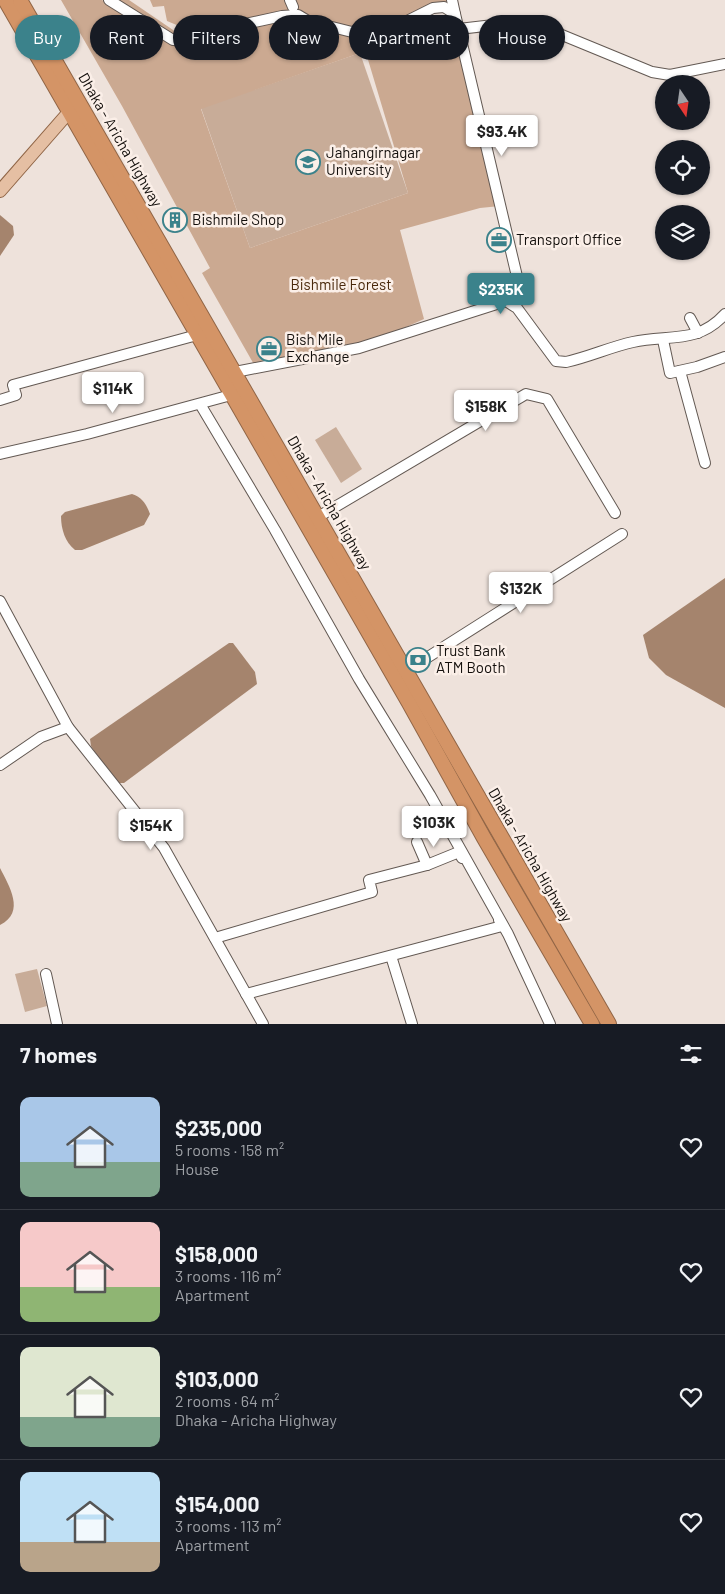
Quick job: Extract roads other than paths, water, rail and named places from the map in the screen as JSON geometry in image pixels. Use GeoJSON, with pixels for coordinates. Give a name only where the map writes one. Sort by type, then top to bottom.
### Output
{"type":"FeatureCollection","features":[{"type":"Feature","properties":{"kind":"highway","name":"Dhaka - Aricha Highway"},"geometry":{"type":"LineString","coordinates":[[6,0],[592,1024]]}},
{"type":"Feature","properties":{"kind":"highway","name":"Dhaka - Aricha Highway"},"geometry":{"type":"LineString","coordinates":[[20,0],[608,1024]]}},
{"type":"Feature","properties":{"kind":"main road"},"geometry":{"type":"LineString","coordinates":[[0,191],[69,112]]}},
{"type":"Feature","properties":{"kind":"street"},"geometry":{"type":"LineString","coordinates":[[109,0],[173,40],[282,16],[298,16],[352,32],[401,24],[433,8],[444,7],[454,14]]}},
{"type":"Feature","properties":{"kind":"street"},"geometry":{"type":"LineString","coordinates":[[452,0],[454,14]]}},
{"type":"Feature","properties":{"kind":"street"},"geometry":{"type":"LineString","coordinates":[[469,28],[528,21],[652,72],[670,75],[725,64]]}},
{"type":"Feature","properties":{"kind":"street"},"geometry":{"type":"LineString","coordinates":[[235,372],[359,348],[520,296],[466,60]]}},
{"type":"Feature","properties":{"kind":"street"},"geometry":{"type":"LineString","coordinates":[[506,301],[517,308],[556,361],[566,362],[651,338],[663,340],[681,338],[698,333],[716,325],[725,314]]}},
{"type":"Feature","properties":{"kind":"street"},"geometry":{"type":"LineString","coordinates":[[690,318],[698,333]]}},
{"type":"Feature","properties":{"kind":"street"},"geometry":{"type":"LineString","coordinates":[[0,400],[16,395],[13,385],[197,335]]}},
{"type":"Feature","properties":{"kind":"street"},"geometry":{"type":"LineString","coordinates":[[663,340],[670,373],[725,357]]}},
{"type":"Feature","properties":{"kind":"street"},"geometry":{"type":"LineString","coordinates":[[680,371],[705,463]]}},
{"type":"Feature","properties":{"kind":"street"},"geometry":{"type":"LineString","coordinates":[[0,454],[87,434],[231,394]]}},
{"type":"Feature","properties":{"kind":"street"},"geometry":{"type":"LineString","coordinates":[[318,517],[526,394],[547,399],[615,513]]}},
{"type":"Feature","properties":{"kind":"street"},"geometry":{"type":"LineString","coordinates":[[200,404],[275,530],[359,678],[430,795],[508,934],[550,1024]]}},
{"type":"Feature","properties":{"kind":"street"},"geometry":{"type":"LineString","coordinates":[[406,671],[622,534]]}},
{"type":"Feature","properties":{"kind":"street"},"geometry":{"type":"LineString","coordinates":[[0,601],[68,727],[164,848],[263,1024]]}},
{"type":"Feature","properties":{"kind":"street"},"geometry":{"type":"LineString","coordinates":[[0,765],[41,737],[68,727]]}},
{"type":"Feature","properties":{"kind":"street"},"geometry":{"type":"LineString","coordinates":[[417,842],[427,865]]}},
{"type":"Feature","properties":{"kind":"street"},"geometry":{"type":"LineString","coordinates":[[215,938],[372,892],[369,880],[427,865],[458,852],[502,926],[246,994]]}},
{"type":"Feature","properties":{"kind":"street"},"geometry":{"type":"LineString","coordinates":[[391,956],[412,1024]]}},
{"type":"Feature","properties":{"kind":"street"},"geometry":{"type":"LineString","coordinates":[[46,974],[57,1024]]}},
{"type":"Feature","properties":{"kind":"place","name":"Jahangirnagar University"},"geometry":{"type":"Point","coordinates":[308,162]}},
{"type":"Feature","properties":{"kind":"place","name":"Bishmile Shop"},"geometry":{"type":"Point","coordinates":[175,220]}},
{"type":"Feature","properties":{"kind":"place","name":"Transport Office"},"geometry":{"type":"Point","coordinates":[499,240]}},
{"type":"Feature","properties":{"kind":"place","name":"Bish Mile Exchange"},"geometry":{"type":"Point","coordinates":[269,349]}},
{"type":"Feature","properties":{"kind":"place","name":"Trust Bank ATM Booth"},"geometry":{"type":"Point","coordinates":[418,660]}},
{"type":"Feature","properties":{"kind":"park label","name":"Bishmile Forest"},"geometry":{"type":"Point","coordinates":[341,285]}}]}
